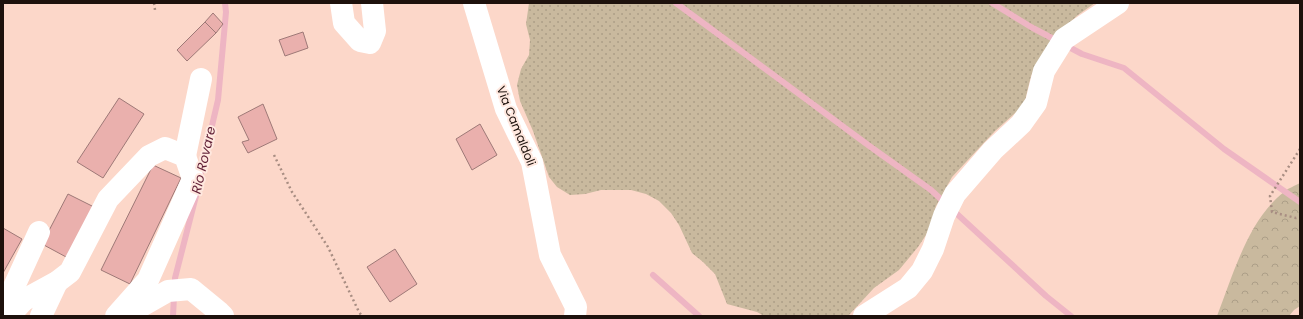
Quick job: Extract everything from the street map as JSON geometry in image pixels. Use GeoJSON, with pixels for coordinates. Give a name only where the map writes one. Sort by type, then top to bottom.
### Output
{"type":"FeatureCollection","features":[{"type":"Feature","properties":{"kind":"street"},"geometry":{"type":"LineString","coordinates":[[341,3],[344,23],[360,41],[370,42],[375,31],[372,3]]}},
{"type":"Feature","properties":{"kind":"street","name":"Via Camaldoli"},"geometry":{"type":"LineString","coordinates":[[474,3],[506,109],[532,162],[550,255],[576,307],[575,316]]}},
{"type":"Feature","properties":{"kind":"street"},"geometry":{"type":"LineString","coordinates":[[864,316],[908,288],[922,271],[933,249],[944,216],[955,194],[993,150],[1021,124],[1036,103],[1044,71],[1064,39],[1118,3]]}},
{"type":"Feature","properties":{"kind":"street"},"geometry":{"type":"LineString","coordinates":[[116,316],[148,280],[193,179],[185,156],[201,78]]}},
{"type":"Feature","properties":{"kind":"street"},"geometry":{"type":"LineString","coordinates":[[9,315],[24,300],[57,282],[70,272],[108,198],[149,156],[165,148],[185,156]]}},
{"type":"Feature","properties":{"kind":"street"},"geometry":{"type":"LineString","coordinates":[[9,315],[7,302],[39,232]]}},
{"type":"Feature","properties":{"kind":"street"},"geometry":{"type":"LineString","coordinates":[[41,316],[57,282]]}},
{"type":"Feature","properties":{"kind":"street"},"geometry":{"type":"LineString","coordinates":[[124,316],[168,290],[191,289],[223,316]]}},
{"type":"Feature","properties":{"kind":"path"},"geometry":{"type":"LineString","coordinates":[[154,3],[155,10]]}},
{"type":"Feature","properties":{"kind":"path"},"geometry":{"type":"LineString","coordinates":[[1300,149],[1270,196],[1272,212],[1296,218],[1300,217]]}},
{"type":"Feature","properties":{"kind":"path"},"geometry":{"type":"LineString","coordinates":[[274,155],[292,192],[328,247],[362,316]]}},
{"type":"Feature","properties":{"kind":"green space"},"geometry":{"type":"Polygon","coordinates":[[[529,3],[1095,3],[1068,24],[1039,61],[1031,76],[1024,105],[995,131],[952,177],[936,206],[926,235],[899,270],[874,288],[848,316],[764,316],[757,312],[727,304],[715,274],[692,253],[679,225],[671,213],[659,201],[646,194],[631,190],[601,190],[585,194],[570,195],[557,187],[549,177],[533,131],[520,101],[517,85],[521,69],[529,55],[530,40],[526,24],[529,3]]]}},
{"type":"Feature","properties":{"kind":"green space"},"geometry":{"type":"Polygon","coordinates":[[[1300,183],[1300,306],[1289,316],[1217,316],[1236,266],[1251,233],[1271,204],[1284,192],[1300,183]]]}},
{"type":"Feature","properties":{"kind":"building"},"geometry":{"type":"Polygon","coordinates":[[[213,13],[223,24],[216,33],[205,22],[213,13]]]}},
{"type":"Feature","properties":{"kind":"building"},"geometry":{"type":"Polygon","coordinates":[[[205,22],[216,33],[187,61],[177,50],[205,22]]]}},
{"type":"Feature","properties":{"kind":"building"},"geometry":{"type":"Polygon","coordinates":[[[303,32],[308,48],[285,56],[279,40],[303,32]]]}},
{"type":"Feature","properties":{"kind":"building"},"geometry":{"type":"Polygon","coordinates":[[[119,98],[144,114],[103,178],[77,162],[119,98]]]}},
{"type":"Feature","properties":{"kind":"building"},"geometry":{"type":"Polygon","coordinates":[[[263,104],[277,139],[248,153],[242,142],[249,140],[238,117],[263,104]]]}},
{"type":"Feature","properties":{"kind":"building"},"geometry":{"type":"Polygon","coordinates":[[[480,124],[497,155],[472,170],[456,139],[480,124]]]}},
{"type":"Feature","properties":{"kind":"building"},"geometry":{"type":"Polygon","coordinates":[[[153,165],[181,178],[130,284],[101,270],[153,165]]]}},
{"type":"Feature","properties":{"kind":"building"},"geometry":{"type":"Polygon","coordinates":[[[68,194],[94,207],[68,258],[42,244],[68,194]]]}},
{"type":"Feature","properties":{"kind":"building"},"geometry":{"type":"Polygon","coordinates":[[[3,228],[22,239],[3,273],[3,228]]]}},
{"type":"Feature","properties":{"kind":"building"},"geometry":{"type":"Polygon","coordinates":[[[395,249],[417,284],[390,302],[367,267],[395,249]]]}},
{"type":"Feature","properties":{"kind":"waterway","name":"Rio Rovare"},"geometry":{"type":"LineString","coordinates":[[200,177],[218,100],[226,12],[225,3]]}},
{"type":"Feature","properties":{"kind":"waterway"},"geometry":{"type":"LineString","coordinates":[[676,3],[931,190],[1046,296],[1071,316]]}},
{"type":"Feature","properties":{"kind":"waterway"},"geometry":{"type":"LineString","coordinates":[[992,3],[1031,27],[1082,54],[1124,68],[1224,149],[1300,202]]}},
{"type":"Feature","properties":{"kind":"waterway","name":"Rio Rovare"},"geometry":{"type":"LineString","coordinates":[[173,316],[175,278],[196,196]]}},
{"type":"Feature","properties":{"kind":"waterway"},"geometry":{"type":"LineString","coordinates":[[653,275],[699,316]]}}]}
